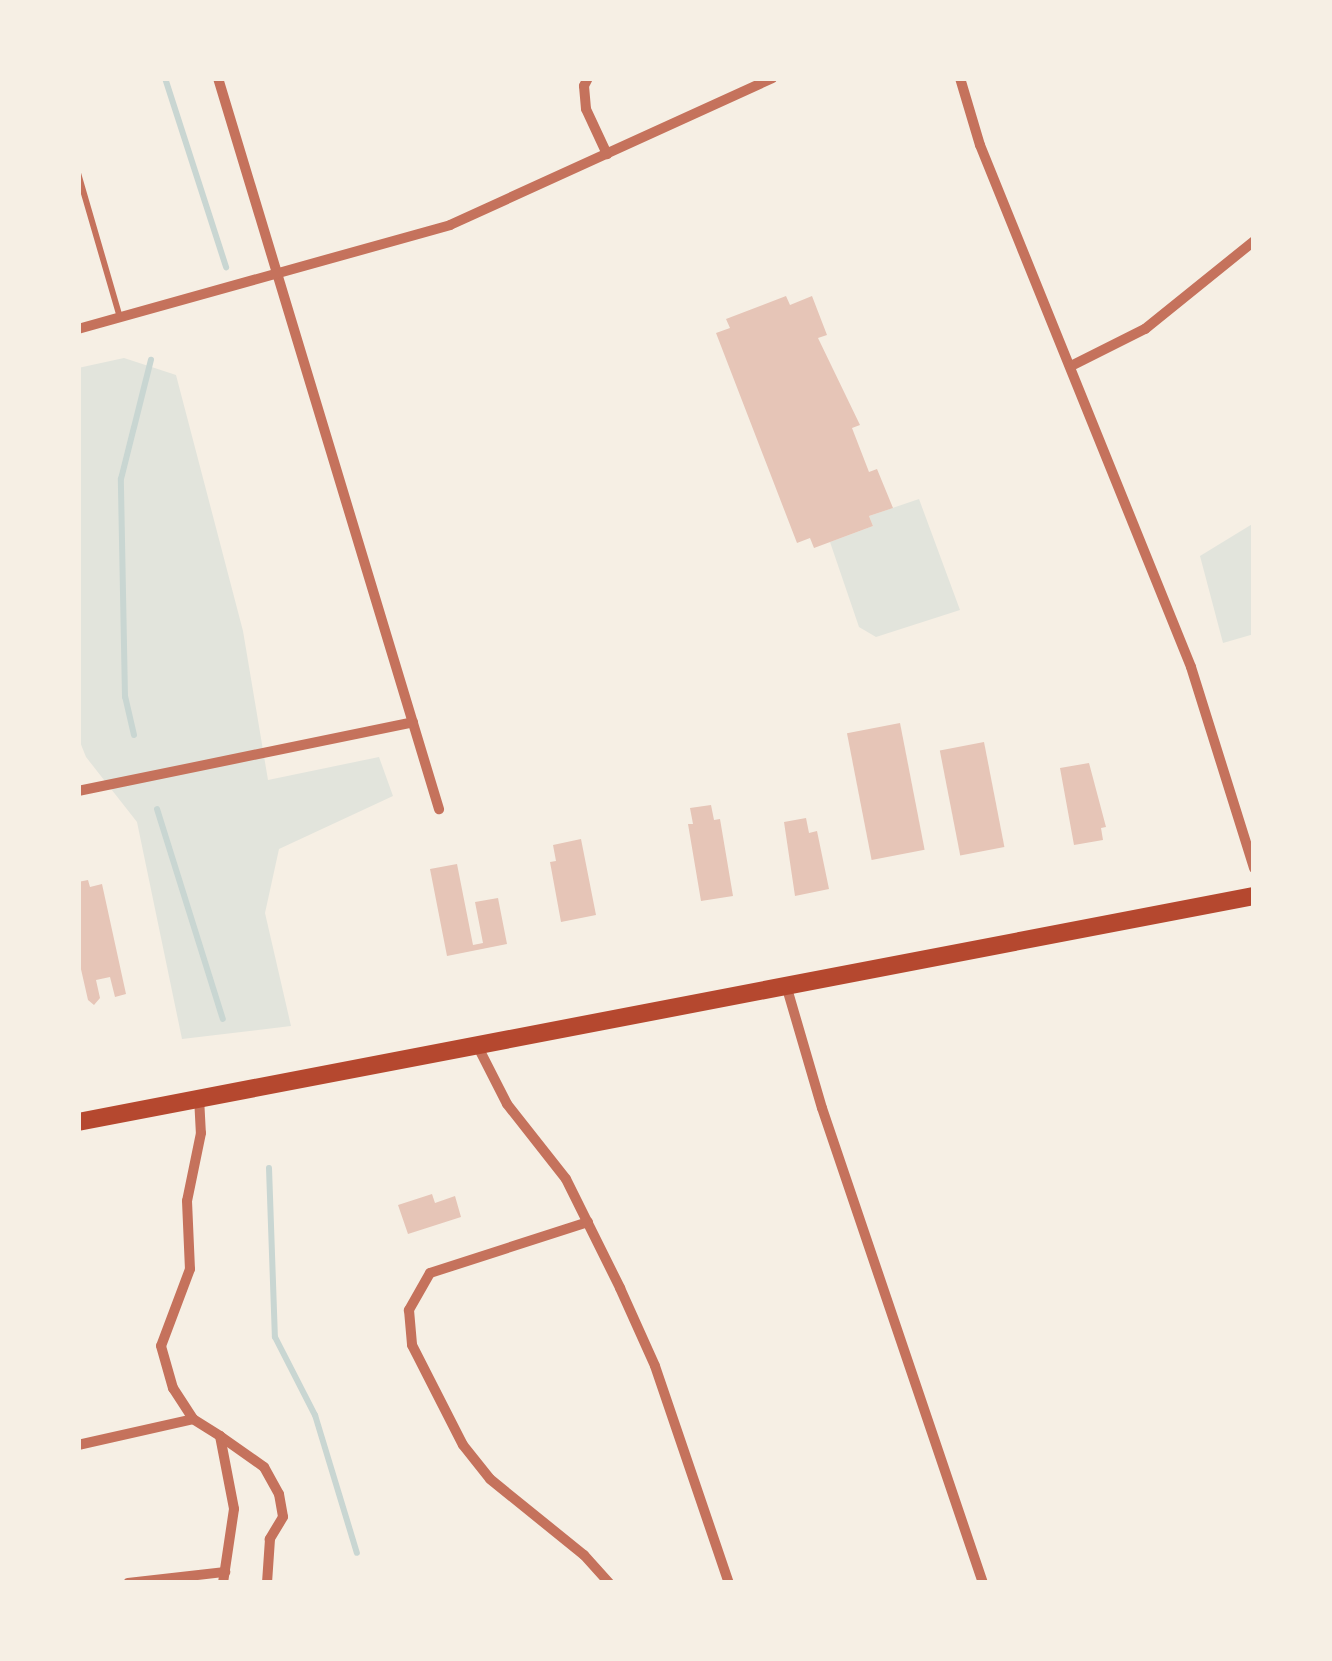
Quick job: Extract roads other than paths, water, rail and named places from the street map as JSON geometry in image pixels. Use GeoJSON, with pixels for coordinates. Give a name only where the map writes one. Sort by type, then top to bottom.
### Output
{"type":"FeatureCollection","features":[{"type":"Feature","properties":{"kind":"highway"},"geometry":{"type":"LineString","coordinates":[[78,1122],[1254,896]]}},
{"type":"Feature","properties":{"kind":"street"},"geometry":{"type":"LineString","coordinates":[[218,78],[439,809]]}},
{"type":"Feature","properties":{"kind":"street"},"geometry":{"type":"LineString","coordinates":[[588,78],[586,109],[607,154]]}},
{"type":"Feature","properties":{"kind":"street"},"geometry":{"type":"LineString","coordinates":[[78,328],[450,225],[772,78]]}},
{"type":"Feature","properties":{"kind":"street"},"geometry":{"type":"LineString","coordinates":[[960,78],[980,145],[1191,667],[1254,868]]}},
{"type":"Feature","properties":{"kind":"street"},"geometry":{"type":"LineString","coordinates":[[1071,366],[1145,328],[1254,241]]}},
{"type":"Feature","properties":{"kind":"street"},"geometry":{"type":"LineString","coordinates":[[78,791],[413,722]]}},
{"type":"Feature","properties":{"kind":"street"},"geometry":{"type":"LineString","coordinates":[[786,986],[822,1108],[983,1583]]}},
{"type":"Feature","properties":{"kind":"street"},"geometry":{"type":"LineString","coordinates":[[478,1047],[507,1104],[544,1146],[588,1222],[656,1366],[729,1583]]}},
{"type":"Feature","properties":{"kind":"street"},"geometry":{"type":"LineString","coordinates":[[199,1097],[201,1133],[187,1201],[190,1268],[161,1346],[173,1388],[193,1419],[264,1467],[279,1494],[284,1517],[270,1539],[267,1583]]}},
{"type":"Feature","properties":{"kind":"street"},"geometry":{"type":"LineString","coordinates":[[588,1222],[558,1236],[487,1251],[430,1273],[410,1310],[412,1345],[464,1445],[490,1479],[584,1555],[609,1583]]}},
{"type":"Feature","properties":{"kind":"street"},"geometry":{"type":"LineString","coordinates":[[78,1445],[193,1419]]}},
{"type":"Feature","properties":{"kind":"street"},"geometry":{"type":"LineString","coordinates":[[128,1583],[224,1578],[234,1509],[220,1436]]}},
{"type":"Feature","properties":{"kind":"lane"},"geometry":{"type":"LineString","coordinates":[[78,173],[120,318]]}},
{"type":"Feature","properties":{"kind":"waterway"},"geometry":{"type":"LineString","coordinates":[[165,78],[226,267]]}},
{"type":"Feature","properties":{"kind":"waterway"},"geometry":{"type":"LineString","coordinates":[[134,735],[125,697],[121,479],[151,360]]}},
{"type":"Feature","properties":{"kind":"waterway"},"geometry":{"type":"LineString","coordinates":[[157,809],[223,1019]]}},
{"type":"Feature","properties":{"kind":"waterway"},"geometry":{"type":"LineString","coordinates":[[269,1168],[275,1337],[315,1415],[357,1553]]}}]}
